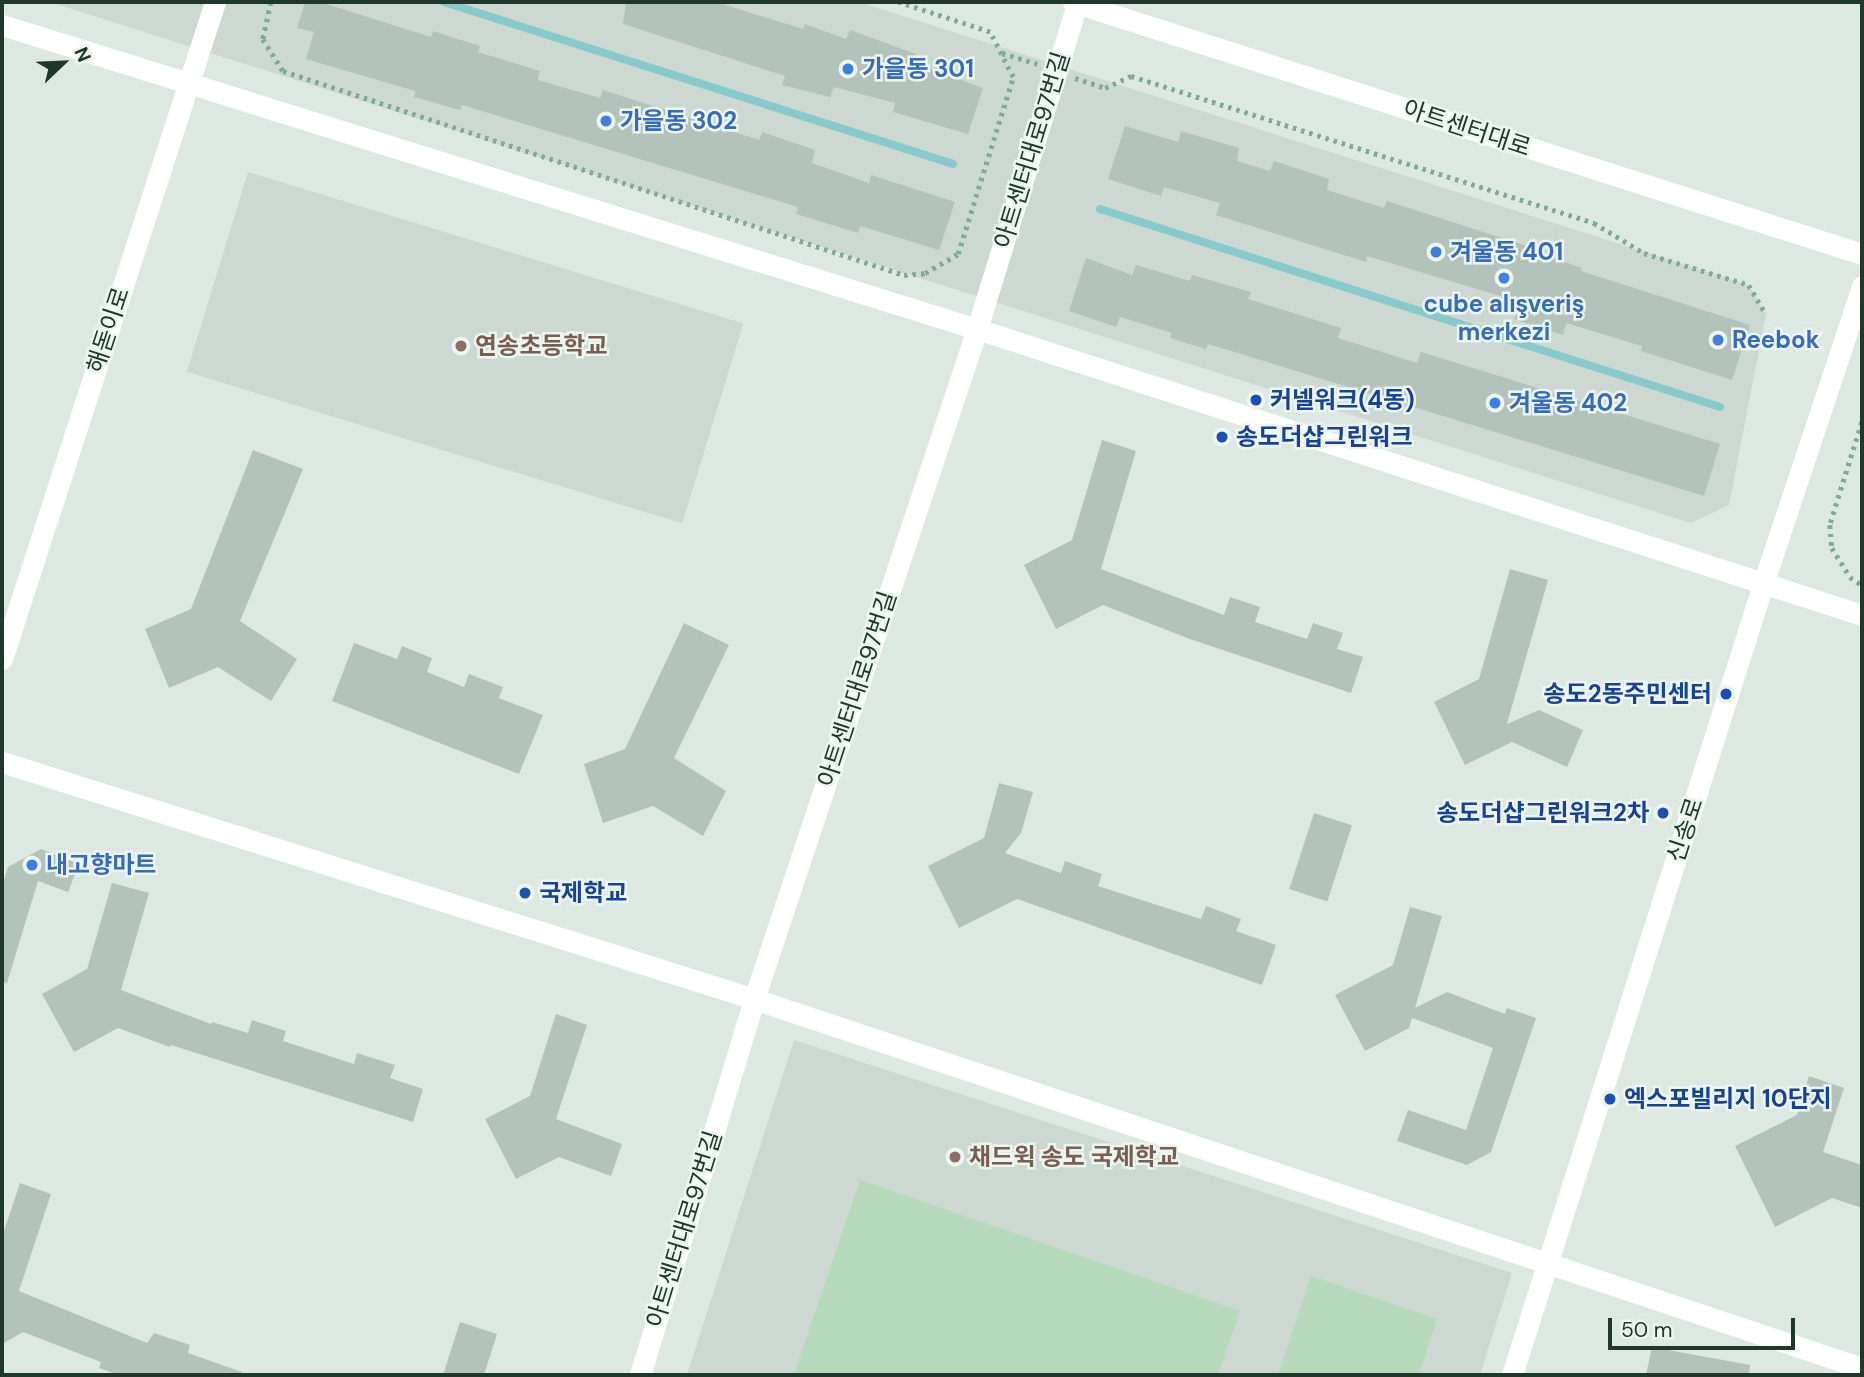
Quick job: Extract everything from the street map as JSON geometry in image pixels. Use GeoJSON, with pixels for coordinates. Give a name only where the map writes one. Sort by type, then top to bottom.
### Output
{"type":"FeatureCollection","features":[{"type":"Feature","properties":{"kind":"street","name":"해돋이로"},"geometry":{"type":"LineString","coordinates":[[2,659],[215,2]]}},
{"type":"Feature","properties":{"kind":"street","name":"아트센터대로"},"geometry":{"type":"LineString","coordinates":[[1075,3],[1862,254]]}},
{"type":"Feature","properties":{"kind":"street","name":"아트센터대로97번길"},"geometry":{"type":"LineString","coordinates":[[640,1375],[754,999],[976,329],[1075,3]]}},
{"type":"Feature","properties":{"kind":"street"},"geometry":{"type":"LineString","coordinates":[[2,24],[976,329],[1862,615]]}},
{"type":"Feature","properties":{"kind":"street","name":"신송로"},"geometry":{"type":"LineString","coordinates":[[1512,1375],[1763,584],[1862,286]]}},
{"type":"Feature","properties":{"kind":"street"},"geometry":{"type":"LineString","coordinates":[[2,762],[754,999],[1862,1368]]}},
{"type":"Feature","properties":{"kind":"path"},"geometry":{"type":"LineString","coordinates":[[271,2],[263,38],[283,71],[904,275],[925,273],[958,254],[1013,77],[990,32],[898,2]]}},
{"type":"Feature","properties":{"kind":"path"},"geometry":{"type":"LineString","coordinates":[[1001,52],[1024,59]]}},
{"type":"Feature","properties":{"kind":"path"},"geometry":{"type":"LineString","coordinates":[[1079,79],[1105,88],[1131,76],[1594,223],[1644,253],[1749,285],[1766,314]]}},
{"type":"Feature","properties":{"kind":"path"},"geometry":{"type":"LineString","coordinates":[[1862,422],[1830,525],[1832,548],[1850,577],[1862,585]]}},
{"type":"Feature","properties":{"kind":"shaded area"},"geometry":{"type":"Polygon","coordinates":[[[50,2],[859,2],[1749,285],[1766,314],[1729,505],[1691,523],[50,2]]]}},
{"type":"Feature","properties":{"kind":"shaded area","name":"연송초등학교"},"geometry":{"type":"Polygon","coordinates":[[[248,172],[743,323],[682,523],[187,372],[248,172]]]}},
{"type":"Feature","properties":{"kind":"shaded area","name":"채드윅 송도 국제학교"},"geometry":{"type":"Polygon","coordinates":[[[794,1040],[1512,1273],[1480,1375],[687,1375],[794,1040]]]}},
{"type":"Feature","properties":{"kind":"green space"},"geometry":{"type":"Polygon","coordinates":[[[860,1180],[1240,1311],[1218,1375],[794,1375],[860,1180]]]}},
{"type":"Feature","properties":{"kind":"green space"},"geometry":{"type":"Polygon","coordinates":[[[1311,1276],[1437,1319],[1419,1375],[1278,1375],[1311,1276]]]}},
{"type":"Feature","properties":{"kind":"building","name":"가을동 302"},"geometry":{"type":"Polygon","coordinates":[[[305,2],[320,2],[431,37],[433,31],[480,46],[478,52],[540,71],[538,80],[600,98],[603,90],[759,140],[762,132],[815,150],[812,163],[869,183],[871,175],[955,202],[939,250],[860,226],[858,233],[796,214],[798,207],[462,105],[460,110],[414,97],[415,91],[306,59],[314,32],[297,28],[305,2]]]}},
{"type":"Feature","properties":{"kind":"building","name":"가을동 301"},"geometry":{"type":"Polygon","coordinates":[[[626,2],[716,2],[803,29],[805,24],[846,39],[850,30],[916,54],[912,62],[983,88],[968,134],[893,112],[895,103],[834,87],[830,97],[782,85],[785,76],[623,24],[626,2]]]}},
{"type":"Feature","properties":{"kind":"building","name":"겨울동 401"},"geometry":{"type":"Polygon","coordinates":[[[1125,126],[1178,142],[1181,131],[1239,148],[1237,161],[1270,171],[1274,161],[1329,179],[1327,190],[1384,208],[1387,201],[1539,250],[1538,253],[1582,268],[1581,271],[1750,325],[1732,380],[1641,351],[1642,346],[1566,323],[1563,335],[1514,319],[1520,302],[1367,256],[1366,262],[1216,215],[1220,203],[1164,187],[1161,196],[1108,179],[1125,126]]]}},
{"type":"Feature","properties":{"kind":"building","name":"겨울동 402"},"geometry":{"type":"Polygon","coordinates":[[[1086,258],[1132,275],[1136,265],[1190,281],[1192,275],[1251,292],[1248,299],[1341,328],[1338,338],[1417,363],[1421,352],[1720,444],[1704,496],[1208,344],[1206,349],[1170,338],[1172,333],[1120,317],[1116,327],[1069,311],[1086,258]]]}},
{"type":"Feature","properties":{"kind":"building"},"geometry":{"type":"Polygon","coordinates":[[[1102,440],[1136,451],[1101,569],[1224,615],[1230,597],[1260,607],[1255,622],[1307,639],[1313,623],[1343,633],[1337,649],[1363,657],[1351,693],[1187,638],[1103,605],[1056,629],[1024,565],[1072,540],[1102,440]]]}},
{"type":"Feature","properties":{"kind":"building"},"geometry":{"type":"Polygon","coordinates":[[[253,450],[303,469],[240,621],[297,659],[271,701],[218,667],[169,688],[145,629],[191,609],[253,450]]]}},
{"type":"Feature","properties":{"kind":"building"},"geometry":{"type":"Polygon","coordinates":[[[1510,569],[1548,580],[1507,724],[1539,710],[1583,730],[1567,767],[1512,742],[1465,765],[1434,702],[1479,679],[1510,569]]]}},
{"type":"Feature","properties":{"kind":"building"},"geometry":{"type":"Polygon","coordinates":[[[684,623],[729,645],[674,758],[726,791],[703,836],[653,806],[603,823],[584,764],[625,749],[684,623]]]}},
{"type":"Feature","properties":{"kind":"building"},"geometry":{"type":"Polygon","coordinates":[[[354,643],[397,659],[402,646],[432,658],[427,672],[464,687],[469,674],[503,687],[499,698],[543,715],[519,774],[332,701],[354,643]]]}},
{"type":"Feature","properties":{"kind":"building"},"geometry":{"type":"Polygon","coordinates":[[[999,783],[1033,792],[1021,833],[1005,853],[1061,873],[1065,861],[1102,874],[1098,886],[1201,919],[1206,906],[1241,919],[1236,931],[1276,945],[1262,985],[1017,899],[959,928],[928,866],[984,838],[999,783]]]}},
{"type":"Feature","properties":{"kind":"building"},"geometry":{"type":"Polygon","coordinates":[[[1314,813],[1352,825],[1327,901],[1289,889],[1314,813]]]}},
{"type":"Feature","properties":{"kind":"building"},"geometry":{"type":"Polygon","coordinates":[[[41,849],[79,864],[68,892],[38,881],[7,983],[2,982],[2,887],[8,867],[41,849]]]}},
{"type":"Feature","properties":{"kind":"building"},"geometry":{"type":"Polygon","coordinates":[[[112,883],[149,893],[121,990],[211,1024],[212,1022],[248,1033],[252,1020],[286,1031],[283,1041],[354,1064],[357,1053],[395,1065],[390,1078],[423,1089],[413,1122],[171,1045],[170,1047],[118,1028],[74,1052],[42,994],[87,969],[112,883]]]}},
{"type":"Feature","properties":{"kind":"building"},"geometry":{"type":"Polygon","coordinates":[[[1410,907],[1442,916],[1415,1008],[1447,992],[1505,1014],[1507,1008],[1536,1018],[1491,1152],[1467,1165],[1397,1141],[1408,1110],[1466,1130],[1493,1048],[1412,1018],[1409,1028],[1365,1051],[1335,995],[1393,965],[1410,907]]]}},
{"type":"Feature","properties":{"kind":"building"},"geometry":{"type":"Polygon","coordinates":[[[556,1014],[587,1025],[556,1119],[622,1144],[611,1176],[559,1157],[516,1179],[485,1119],[530,1096],[556,1014]]]}},
{"type":"Feature","properties":{"kind":"building"},"geometry":{"type":"Polygon","coordinates":[[[1809,1076],[1844,1088],[1823,1152],[1862,1165],[1862,1208],[1832,1198],[1775,1227],[1735,1146],[1797,1115],[1809,1076]]]}},
{"type":"Feature","properties":{"kind":"building"},"geometry":{"type":"Polygon","coordinates":[[[20,1183],[51,1194],[19,1291],[147,1343],[154,1333],[190,1345],[188,1353],[242,1372],[241,1375],[119,1375],[99,1368],[101,1362],[23,1332],[2,1344],[2,1237],[20,1183]]]}},
{"type":"Feature","properties":{"kind":"building"},"geometry":{"type":"Polygon","coordinates":[[[460,1322],[497,1334],[484,1375],[443,1375],[460,1322]]]}},
{"type":"Feature","properties":{"kind":"building"},"geometry":{"type":"Polygon","coordinates":[[[1652,1347],[1750,1365],[1749,1375],[1646,1375],[1652,1347]]]}},
{"type":"Feature","properties":{"kind":"waterway"},"geometry":{"type":"LineString","coordinates":[[444,2],[953,164]]}},
{"type":"Feature","properties":{"kind":"waterway"},"geometry":{"type":"LineString","coordinates":[[1100,209],[1720,407]]}},
{"type":"Feature","properties":{"kind":"place","name":"가을동 301"},"geometry":{"type":"Point","coordinates":[848,69]}},
{"type":"Feature","properties":{"kind":"place","name":"가을동 302"},"geometry":{"type":"Point","coordinates":[606,121]}},
{"type":"Feature","properties":{"kind":"place","name":"겨울동 401"},"geometry":{"type":"Point","coordinates":[1436,252]}},
{"type":"Feature","properties":{"kind":"place","name":"cube alışveriş merkezi"},"geometry":{"type":"Point","coordinates":[1504,278]}},
{"type":"Feature","properties":{"kind":"place","name":"Reebok"},"geometry":{"type":"Point","coordinates":[1718,340]}},
{"type":"Feature","properties":{"kind":"place","name":"연송초등학교"},"geometry":{"type":"Point","coordinates":[461,346]}},
{"type":"Feature","properties":{"kind":"place","name":"커넬워크(4동)"},"geometry":{"type":"Point","coordinates":[1256,400]}},
{"type":"Feature","properties":{"kind":"place","name":"겨울동 402"},"geometry":{"type":"Point","coordinates":[1495,403]}},
{"type":"Feature","properties":{"kind":"place","name":"송도더샵그린워크"},"geometry":{"type":"Point","coordinates":[1222,437]}},
{"type":"Feature","properties":{"kind":"place","name":"송도2동주민센터"},"geometry":{"type":"Point","coordinates":[1726,694]}},
{"type":"Feature","properties":{"kind":"place","name":"송도더샵그린워크2차"},"geometry":{"type":"Point","coordinates":[1663,813]}},
{"type":"Feature","properties":{"kind":"place","name":"내고향마트"},"geometry":{"type":"Point","coordinates":[32,865]}},
{"type":"Feature","properties":{"kind":"place","name":"국제학교"},"geometry":{"type":"Point","coordinates":[525,893]}},
{"type":"Feature","properties":{"kind":"place","name":"엑스포빌리지 10단지"},"geometry":{"type":"Point","coordinates":[1610,1099]}},
{"type":"Feature","properties":{"kind":"place","name":"채드윅 송도 국제학교"},"geometry":{"type":"Point","coordinates":[955,1157]}}]}
